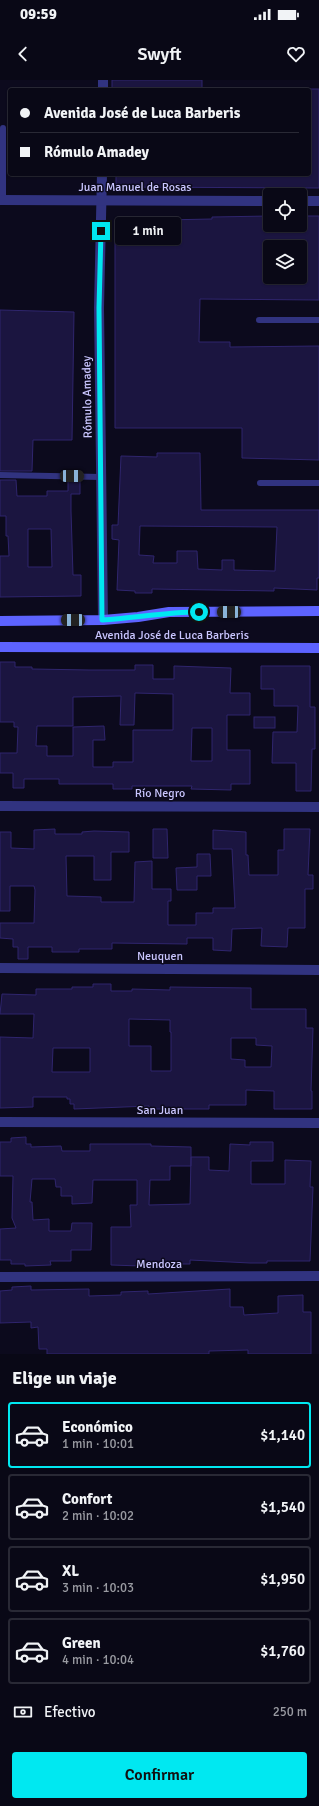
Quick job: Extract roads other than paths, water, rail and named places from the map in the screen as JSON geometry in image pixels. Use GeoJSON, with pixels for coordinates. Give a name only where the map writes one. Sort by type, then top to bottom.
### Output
{"type":"FeatureCollection","features":[{"type":"Feature","properties":{"kind":"main road","name":"Avenida José de Luca Barberis"},"geometry":{"type":"LineString","coordinates":[[0,621],[102,620],[138,617],[169,612],[319,611]]}},
{"type":"Feature","properties":{"kind":"main road","name":"Avenida José de Luca Barberis"},"geometry":{"type":"LineString","coordinates":[[0,647],[319,648]]}},
{"type":"Feature","properties":{"kind":"street","name":"Rómulo Amadey"},"geometry":{"type":"LineString","coordinates":[[102,176],[99,308],[102,620]]}},
{"type":"Feature","properties":{"kind":"street","name":"Juan Manuel de Rosas"},"geometry":{"type":"LineString","coordinates":[[2,200],[263,201]]}},
{"type":"Feature","properties":{"kind":"street"},"geometry":{"type":"LineString","coordinates":[[307,201],[319,201]]}},
{"type":"Feature","properties":{"kind":"street","name":"Río Negro"},"geometry":{"type":"LineString","coordinates":[[0,806],[319,807]]}},
{"type":"Feature","properties":{"kind":"street","name":"Neuquen"},"geometry":{"type":"LineString","coordinates":[[0,968],[319,970]]}},
{"type":"Feature","properties":{"kind":"street","name":"San Juan"},"geometry":{"type":"LineString","coordinates":[[0,1122],[319,1123]]}},
{"type":"Feature","properties":{"kind":"street","name":"Mendoza"},"geometry":{"type":"LineString","coordinates":[[0,1277],[319,1276]]}},
{"type":"Feature","properties":{"kind":"lane"},"geometry":{"type":"LineString","coordinates":[[2,200],[3,128]]}},
{"type":"Feature","properties":{"kind":"lane"},"geometry":{"type":"LineString","coordinates":[[259,320],[319,320]]}},
{"type":"Feature","properties":{"kind":"lane"},"geometry":{"type":"LineString","coordinates":[[0,475],[100,477]]}},
{"type":"Feature","properties":{"kind":"lane"},"geometry":{"type":"LineString","coordinates":[[260,483],[319,483]]}}]}
